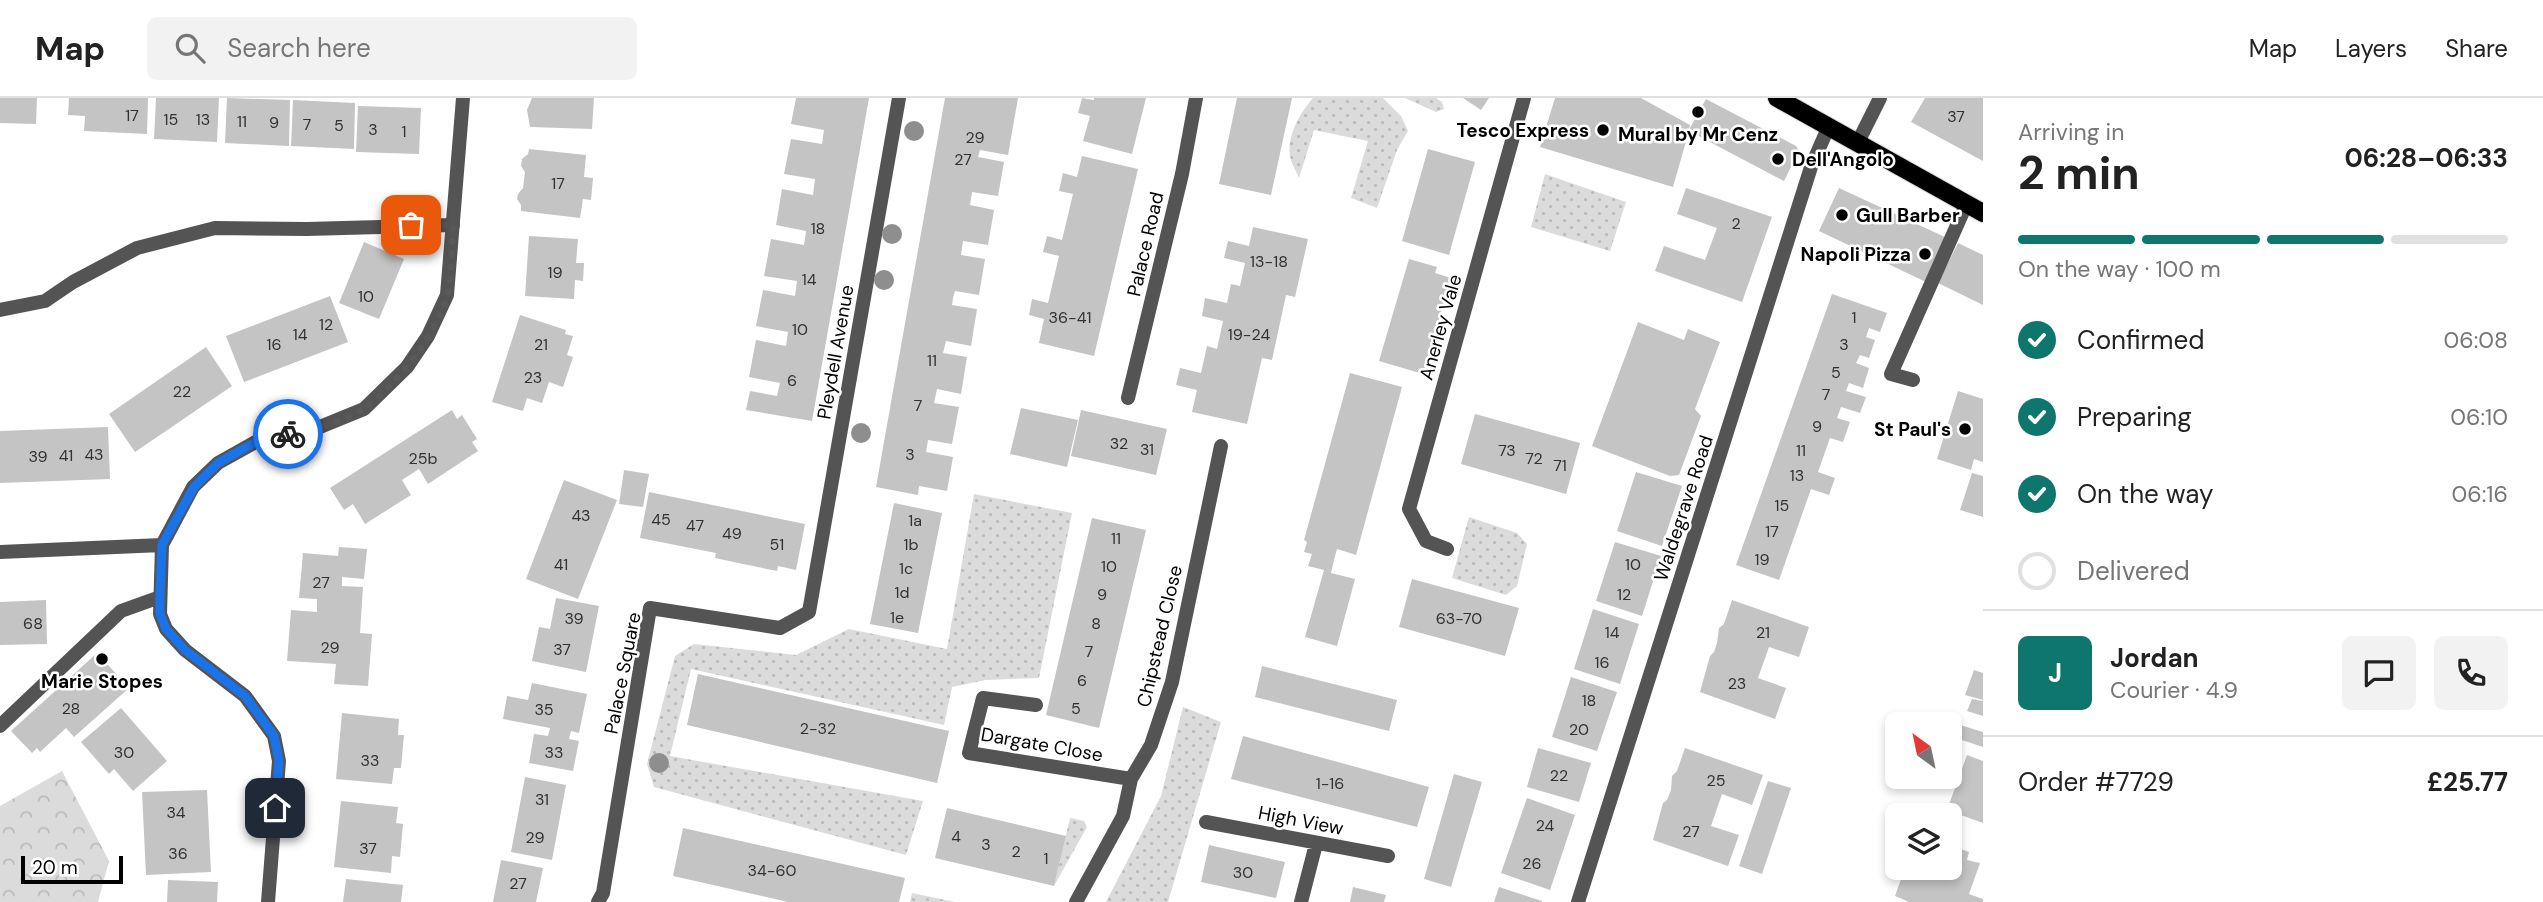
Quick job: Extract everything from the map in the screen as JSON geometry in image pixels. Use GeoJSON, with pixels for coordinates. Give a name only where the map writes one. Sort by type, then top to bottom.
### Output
{"type":"FeatureCollection","features":[{"type":"Feature","properties":{"kind":"main road"},"geometry":{"type":"LineString","coordinates":[[1777,98],[1975,209]]}},
{"type":"Feature","properties":{"kind":"street"},"geometry":{"type":"LineString","coordinates":[[268,902],[279,761],[274,736],[245,696],[185,650],[166,629],[160,614],[162,545],[194,487],[218,463],[261,439],[315,429],[364,409],[407,367],[428,336],[447,295],[463,98]]}},
{"type":"Feature","properties":{"kind":"street","name":"Pleydell Avenue"},"geometry":{"type":"LineString","coordinates":[[809,612],[899,98]]}},
{"type":"Feature","properties":{"kind":"street","name":"Palace Road"},"geometry":{"type":"LineString","coordinates":[[1128,398],[1182,174],[1196,98]]}},
{"type":"Feature","properties":{"kind":"street","name":"Anerley Vale"},"geometry":{"type":"LineString","coordinates":[[1447,549],[1426,541],[1409,509],[1524,98]]}},
{"type":"Feature","properties":{"kind":"street"},"geometry":{"type":"LineString","coordinates":[[1857,144],[1880,98]]}},
{"type":"Feature","properties":{"kind":"street","name":"Waldegrave Road"},"geometry":{"type":"LineString","coordinates":[[1578,902],[1807,179],[1828,128]]}},
{"type":"Feature","properties":{"kind":"street"},"geometry":{"type":"LineString","coordinates":[[1913,380],[1891,374],[1975,209]]}},
{"type":"Feature","properties":{"kind":"street"},"geometry":{"type":"LineString","coordinates":[[0,310],[45,301],[73,282],[138,248],[215,228],[307,229],[453,225]]}},
{"type":"Feature","properties":{"kind":"street","name":"Chipstead Close"},"geometry":{"type":"LineString","coordinates":[[1076,902],[1123,816],[1131,779],[1151,745],[1172,682],[1221,446]]}},
{"type":"Feature","properties":{"kind":"street"},"geometry":{"type":"LineString","coordinates":[[0,552],[162,545]]}},
{"type":"Feature","properties":{"kind":"street"},"geometry":{"type":"LineString","coordinates":[[0,726],[121,611],[160,597]]}},
{"type":"Feature","properties":{"kind":"street","name":"Palace Square"},"geometry":{"type":"LineString","coordinates":[[598,902],[603,893],[650,608],[780,628],[809,612]]}},
{"type":"Feature","properties":{"kind":"street","name":"Dargate Close"},"geometry":{"type":"LineString","coordinates":[[1037,705],[983,698],[969,753],[1131,779]]}},
{"type":"Feature","properties":{"kind":"street","name":"High View"},"geometry":{"type":"LineString","coordinates":[[1206,822],[1388,856]]}},
{"type":"Feature","properties":{"kind":"street"},"geometry":{"type":"LineString","coordinates":[[1301,902],[1316,844]]}},
{"type":"Feature","properties":{"kind":"green space"},"geometry":{"type":"Polygon","coordinates":[[[1313,98],[1383,98],[1401,116],[1408,131],[1397,150],[1377,208],[1351,198],[1368,141],[1314,130],[1299,178],[1291,159],[1290,140],[1299,117],[1313,98]]]}},
{"type":"Feature","properties":{"kind":"green space"},"geometry":{"type":"Polygon","coordinates":[[[1405,98],[1436,98],[1442,102],[1444,109],[1436,112],[1405,98]]]}},
{"type":"Feature","properties":{"kind":"green space"},"geometry":{"type":"Polygon","coordinates":[[[1545,174],[1626,202],[1610,251],[1531,227],[1545,174]]]}},
{"type":"Feature","properties":{"kind":"green space"},"geometry":{"type":"Polygon","coordinates":[[[974,494],[1072,513],[1039,678],[986,680],[952,687],[944,725],[691,669],[670,756],[923,801],[906,855],[654,787],[647,764],[675,656],[694,644],[796,655],[849,629],[947,649],[974,494]]]}},
{"type":"Feature","properties":{"kind":"green space"},"geometry":{"type":"Polygon","coordinates":[[[1469,517],[1517,533],[1527,544],[1517,586],[1506,595],[1452,578],[1469,517]]]}},
{"type":"Feature","properties":{"kind":"green space"},"geometry":{"type":"Polygon","coordinates":[[[1183,707],[1221,722],[1168,902],[1106,902],[1161,796],[1183,707]]]}},
{"type":"Feature","properties":{"kind":"green space"},"geometry":{"type":"Polygon","coordinates":[[[62,771],[109,861],[98,902],[0,902],[0,806],[62,771]]]}},
{"type":"Feature","properties":{"kind":"green space"},"geometry":{"type":"Polygon","coordinates":[[[1070,818],[1084,821],[1087,827],[1054,886],[1070,818]]]}},
{"type":"Feature","properties":{"kind":"green space"},"geometry":{"type":"Polygon","coordinates":[[[912,893],[955,902],[910,902],[912,893]]]}},
{"type":"Feature","properties":{"kind":"building"},"geometry":{"type":"Polygon","coordinates":[[[0,98],[37,98],[36,124],[0,123],[0,98]]]}},
{"type":"Feature","properties":{"kind":"building"},"geometry":{"type":"Polygon","coordinates":[[[69,98],[148,98],[147,134],[84,131],[85,116],[68,115],[69,98]]]}},
{"type":"Feature","properties":{"kind":"building"},"geometry":{"type":"Polygon","coordinates":[[[156,98],[219,98],[217,142],[154,139],[156,98]]]}},
{"type":"Feature","properties":{"kind":"building"},"geometry":{"type":"Polygon","coordinates":[[[227,98],[290,100],[289,146],[225,143],[227,98]]]}},
{"type":"Feature","properties":{"kind":"building"},"geometry":{"type":"Polygon","coordinates":[[[532,98],[594,98],[592,129],[530,127],[527,110],[532,98]]]}},
{"type":"Feature","properties":{"kind":"building"},"geometry":{"type":"Polygon","coordinates":[[[796,98],[869,98],[812,421],[746,410],[750,391],[777,396],[780,383],[749,377],[756,340],[786,346],[788,332],[756,326],[763,290],[795,296],[797,281],[764,276],[771,239],[804,245],[806,231],[776,225],[782,189],[813,195],[815,179],[784,174],[791,139],[822,144],[824,130],[791,124],[796,98]]]}},
{"type":"Feature","properties":{"kind":"building"},"geometry":{"type":"Polygon","coordinates":[[[945,98],[1018,98],[1008,155],[980,150],[978,157],[1004,162],[998,196],[972,192],[970,205],[994,210],[988,245],[963,241],[961,255],[985,259],[979,295],[955,291],[953,298],[952,305],[977,309],[971,346],[946,341],[943,353],[967,357],[961,394],[937,389],[934,403],[959,407],[952,444],[928,440],[926,452],[953,457],[947,491],[919,486],[918,495],[876,487],[945,98]]]}},
{"type":"Feature","properties":{"kind":"building"},"geometry":{"type":"Polygon","coordinates":[[[1082,98],[1146,98],[1132,154],[1083,141],[1090,116],[1078,113],[1082,98]]]}},
{"type":"Feature","properties":{"kind":"building"},"geometry":{"type":"Polygon","coordinates":[[[1237,98],[1292,98],[1271,195],[1219,184],[1237,98]]]}},
{"type":"Feature","properties":{"kind":"building"},"geometry":{"type":"Polygon","coordinates":[[[1463,98],[1489,98],[1481,110],[1463,98]]]}},
{"type":"Feature","properties":{"kind":"building"},"geometry":{"type":"Polygon","coordinates":[[[1555,98],[1641,98],[1690,125],[1689,130],[1706,99],[1796,146],[1799,151],[1784,181],[1689,131],[1673,187],[1540,147],[1555,98]]]}},
{"type":"Feature","properties":{"kind":"building"},"geometry":{"type":"Polygon","coordinates":[[[1925,98],[1983,98],[1983,161],[1911,122],[1925,98]]]}},
{"type":"Feature","properties":{"kind":"building"},"geometry":{"type":"Polygon","coordinates":[[[293,100],[355,103],[354,149],[291,146],[293,100]]]}},
{"type":"Feature","properties":{"kind":"building"},"geometry":{"type":"Polygon","coordinates":[[[358,106],[421,108],[419,154],[356,152],[358,106]]]}},
{"type":"Feature","properties":{"kind":"building"},"geometry":{"type":"Polygon","coordinates":[[[529,149],[586,155],[584,177],[593,178],[591,200],[583,199],[580,218],[521,211],[517,199],[523,188],[525,172],[521,166],[529,149]]]}},
{"type":"Feature","properties":{"kind":"building"},"geometry":{"type":"Polygon","coordinates":[[[1428,149],[1475,162],[1449,255],[1402,241],[1428,149]]]}},
{"type":"Feature","properties":{"kind":"building"},"geometry":{"type":"Polygon","coordinates":[[[1082,156],[1138,169],[1094,356],[1039,343],[1044,319],[1029,315],[1032,299],[1048,303],[1059,256],[1043,252],[1047,236],[1062,240],[1073,194],[1059,191],[1063,173],[1077,177],[1082,156]]]}},
{"type":"Feature","properties":{"kind":"building"},"geometry":{"type":"Polygon","coordinates":[[[1686,188],[1772,217],[1742,302],[1655,271],[1664,246],[1705,260],[1717,228],[1677,214],[1686,188]]]}},
{"type":"Feature","properties":{"kind":"building"},"geometry":{"type":"Polygon","coordinates":[[[1839,188],[1947,238],[1926,282],[1819,231],[1839,188]]]}},
{"type":"Feature","properties":{"kind":"building"},"geometry":{"type":"Polygon","coordinates":[[[1253,227],[1308,239],[1295,297],[1286,295],[1272,360],[1262,358],[1247,424],[1192,412],[1197,390],[1176,385],[1180,368],[1201,373],[1207,346],[1217,349],[1223,321],[1202,316],[1205,298],[1227,303],[1231,284],[1240,286],[1245,263],[1224,258],[1228,241],[1249,246],[1253,227]]]}},
{"type":"Feature","properties":{"kind":"building"},"geometry":{"type":"Polygon","coordinates":[[[529,236],[578,239],[576,263],[584,263],[583,281],[575,280],[574,299],[525,296],[529,236]]]}},
{"type":"Feature","properties":{"kind":"building"},"geometry":{"type":"Polygon","coordinates":[[[364,242],[404,259],[379,319],[339,303],[364,242]]]}},
{"type":"Feature","properties":{"kind":"building"},"geometry":{"type":"Polygon","coordinates":[[[1958,243],[1983,255],[1983,305],[1938,283],[1958,243]]]}},
{"type":"Feature","properties":{"kind":"building"},"geometry":{"type":"Polygon","coordinates":[[[1409,259],[1437,267],[1435,273],[1451,278],[1423,374],[1379,361],[1409,259]]]}},
{"type":"Feature","properties":{"kind":"building"},"geometry":{"type":"Polygon","coordinates":[[[1832,294],[1887,313],[1880,332],[1869,328],[1866,337],[1875,340],[1869,358],[1860,355],[1856,363],[1869,368],[1863,388],[1849,383],[1846,391],[1866,397],[1860,413],[1841,407],[1837,418],[1850,422],[1843,442],[1830,438],[1818,472],[1835,478],[1829,495],[1811,489],[1779,580],[1736,565],[1832,294]]]}},
{"type":"Feature","properties":{"kind":"building"},"geometry":{"type":"Polygon","coordinates":[[[330,296],[348,342],[244,382],[226,336],[330,296]]]}},
{"type":"Feature","properties":{"kind":"building"},"geometry":{"type":"Polygon","coordinates":[[[520,315],[566,330],[565,334],[573,336],[567,355],[573,357],[563,387],[549,382],[542,403],[527,398],[523,411],[492,402],[520,315]]]}},
{"type":"Feature","properties":{"kind":"building"},"geometry":{"type":"Polygon","coordinates":[[[1638,322],[1684,340],[1688,329],[1720,342],[1695,409],[1701,416],[1679,475],[1670,476],[1592,446],[1638,322]]]}},
{"type":"Feature","properties":{"kind":"building"},"geometry":{"type":"Polygon","coordinates":[[[206,347],[232,386],[135,452],[109,414],[206,347]]]}},
{"type":"Feature","properties":{"kind":"building"},"geometry":{"type":"Polygon","coordinates":[[[1350,373],[1402,387],[1356,555],[1337,549],[1334,560],[1331,573],[1355,579],[1337,646],[1305,637],[1324,570],[1308,566],[1312,554],[1304,552],[1307,542],[1304,540],[1350,373]]]}},
{"type":"Feature","properties":{"kind":"building","name":"St Paul's"},"geometry":{"type":"Polygon","coordinates":[[[1958,391],[1983,399],[1983,462],[1974,459],[1971,470],[1937,459],[1958,391]]]}},
{"type":"Feature","properties":{"kind":"building"},"geometry":{"type":"Polygon","coordinates":[[[1021,408],[1078,420],[1067,467],[1010,454],[1021,408]]]}},
{"type":"Feature","properties":{"kind":"building"},"geometry":{"type":"Polygon","coordinates":[[[452,410],[457,419],[462,415],[477,439],[472,442],[478,451],[428,484],[419,469],[402,480],[411,495],[365,524],[353,504],[344,510],[330,488],[452,410]]]}},
{"type":"Feature","properties":{"kind":"building"},"geometry":{"type":"Polygon","coordinates":[[[1081,410],[1167,429],[1156,475],[1071,456],[1081,410]]]}},
{"type":"Feature","properties":{"kind":"building"},"geometry":{"type":"Polygon","coordinates":[[[1475,414],[1580,443],[1566,494],[1461,464],[1475,414]]]}},
{"type":"Feature","properties":{"kind":"building"},"geometry":{"type":"Polygon","coordinates":[[[108,427],[110,479],[0,483],[0,431],[108,427]]]}},
{"type":"Feature","properties":{"kind":"building"},"geometry":{"type":"Polygon","coordinates":[[[624,470],[649,474],[643,507],[619,504],[624,470]]]}},
{"type":"Feature","properties":{"kind":"building"},"geometry":{"type":"Polygon","coordinates":[[[1636,472],[1682,486],[1662,546],[1617,531],[1636,472]]]}},
{"type":"Feature","properties":{"kind":"building"},"geometry":{"type":"Polygon","coordinates":[[[1972,473],[1983,476],[1983,517],[1960,510],[1972,473]]]}},
{"type":"Feature","properties":{"kind":"building"},"geometry":{"type":"Polygon","coordinates":[[[564,480],[617,500],[578,599],[526,579],[564,480]]]}},
{"type":"Feature","properties":{"kind":"building"},"geometry":{"type":"Polygon","coordinates":[[[649,492],[805,524],[796,570],[778,566],[777,571],[715,558],[716,553],[640,538],[649,492]]]}},
{"type":"Feature","properties":{"kind":"building"},"geometry":{"type":"Polygon","coordinates":[[[894,503],[942,513],[918,633],[870,624],[894,503]]]}},
{"type":"Feature","properties":{"kind":"building"},"geometry":{"type":"Polygon","coordinates":[[[1092,518],[1146,530],[1099,728],[1046,715],[1092,518]]]}},
{"type":"Feature","properties":{"kind":"building"},"geometry":{"type":"Polygon","coordinates":[[[1615,542],[1661,556],[1642,616],[1596,601],[1615,542]]]}},
{"type":"Feature","properties":{"kind":"building"},"geometry":{"type":"Polygon","coordinates":[[[339,547],[367,549],[364,579],[342,577],[342,586],[363,587],[360,633],[372,634],[368,686],[334,684],[336,664],[287,661],[291,610],[317,612],[317,599],[299,598],[303,553],[338,556],[339,547]]]}},
{"type":"Feature","properties":{"kind":"building"},"geometry":{"type":"Polygon","coordinates":[[[1412,579],[1519,608],[1505,656],[1399,627],[1412,579]]]}},
{"type":"Feature","properties":{"kind":"building"},"geometry":{"type":"Polygon","coordinates":[[[556,598],[599,606],[586,672],[532,661],[539,627],[550,629],[556,598]]]}},
{"type":"Feature","properties":{"kind":"building"},"geometry":{"type":"Polygon","coordinates":[[[46,600],[47,644],[0,645],[0,602],[46,600]]]}},
{"type":"Feature","properties":{"kind":"building"},"geometry":{"type":"Polygon","coordinates":[[[1732,600],[1809,627],[1799,657],[1769,647],[1758,678],[1786,688],[1775,719],[1700,692],[1710,656],[1717,643],[1719,628],[1724,624],[1732,600]]]}},
{"type":"Feature","properties":{"kind":"building"},"geometry":{"type":"Polygon","coordinates":[[[1593,609],[1639,624],[1620,684],[1574,669],[1593,609]]]}},
{"type":"Feature","properties":{"kind":"building"},"geometry":{"type":"Polygon","coordinates":[[[97,653],[129,688],[74,737],[66,728],[40,752],[37,748],[32,753],[11,731],[97,653]]]}},
{"type":"Feature","properties":{"kind":"building"},"geometry":{"type":"Polygon","coordinates":[[[1262,666],[1397,700],[1389,731],[1255,697],[1262,666]]]}},
{"type":"Feature","properties":{"kind":"building"},"geometry":{"type":"Polygon","coordinates":[[[1974,670],[1983,673],[1983,700],[1965,695],[1974,670]]]}},
{"type":"Feature","properties":{"kind":"building"},"geometry":{"type":"Polygon","coordinates":[[[698,674],[949,731],[937,783],[687,725],[698,674]]]}},
{"type":"Feature","properties":{"kind":"building"},"geometry":{"type":"Polygon","coordinates":[[[1571,677],[1617,692],[1597,751],[1552,737],[1571,677]]]}},
{"type":"Feature","properties":{"kind":"building"},"geometry":{"type":"Polygon","coordinates":[[[532,683],[587,694],[579,733],[571,731],[569,739],[579,741],[573,771],[529,763],[534,734],[548,736],[550,728],[503,719],[507,696],[528,700],[532,683]]]}},
{"type":"Feature","properties":{"kind":"building"},"geometry":{"type":"Polygon","coordinates":[[[1972,699],[1983,701],[1983,716],[1967,711],[1972,699]]]}},
{"type":"Feature","properties":{"kind":"building"},"geometry":{"type":"Polygon","coordinates":[[[121,708],[167,761],[133,791],[114,769],[109,774],[81,742],[121,708]]]}},
{"type":"Feature","properties":{"kind":"building"},"geometry":{"type":"Polygon","coordinates":[[[342,713],[399,719],[398,735],[404,735],[401,768],[394,768],[392,784],[336,779],[342,713]]]}},
{"type":"Feature","properties":{"kind":"building"},"geometry":{"type":"Polygon","coordinates":[[[1962,726],[1983,732],[1983,747],[1962,740],[1962,726]]]}},
{"type":"Feature","properties":{"kind":"building"},"geometry":{"type":"Polygon","coordinates":[[[1243,736],[1429,787],[1417,827],[1231,779],[1243,736]]]}},
{"type":"Feature","properties":{"kind":"building"},"geometry":{"type":"Polygon","coordinates":[[[1538,748],[1591,763],[1579,802],[1527,787],[1538,748]]]}},
{"type":"Feature","properties":{"kind":"building"},"geometry":{"type":"Polygon","coordinates":[[[1685,748],[1763,775],[1752,805],[1722,794],[1711,826],[1739,835],[1728,866],[1653,840],[1663,803],[1671,790],[1672,776],[1677,771],[1685,748]]]}},
{"type":"Feature","properties":{"kind":"building"},"geometry":{"type":"Polygon","coordinates":[[[1967,755],[1983,761],[1983,823],[1962,815],[1962,803],[1950,803],[1955,789],[1962,789],[1962,769],[1967,755]]]}},
{"type":"Feature","properties":{"kind":"building"},"geometry":{"type":"Polygon","coordinates":[[[1454,774],[1482,782],[1451,887],[1424,879],[1454,774]]]}},
{"type":"Feature","properties":{"kind":"building"},"geometry":{"type":"Polygon","coordinates":[[[525,777],[566,785],[552,860],[511,852],[525,777]]]}},
{"type":"Feature","properties":{"kind":"building"},"geometry":{"type":"Polygon","coordinates":[[[1768,781],[1791,788],[1762,874],[1739,866],[1768,781]]]}},
{"type":"Feature","properties":{"kind":"building"},"geometry":{"type":"Polygon","coordinates":[[[207,790],[211,872],[146,875],[142,792],[207,790]]]}},
{"type":"Feature","properties":{"kind":"building"},"geometry":{"type":"Polygon","coordinates":[[[1527,798],[1575,815],[1550,890],[1501,873],[1527,798]]]}},
{"type":"Feature","properties":{"kind":"building"},"geometry":{"type":"Polygon","coordinates":[[[341,801],[398,807],[396,823],[403,824],[400,857],[392,856],[391,873],[334,867],[341,801]]]}},
{"type":"Feature","properties":{"kind":"building"},"geometry":{"type":"Polygon","coordinates":[[[947,808],[1066,836],[1054,886],[935,858],[947,808]]]}},
{"type":"Feature","properties":{"kind":"building"},"geometry":{"type":"Polygon","coordinates":[[[683,828],[905,878],[899,902],[788,902],[673,876],[683,828]]]}},
{"type":"Feature","properties":{"kind":"building"},"geometry":{"type":"Polygon","coordinates":[[[1209,845],[1285,862],[1276,898],[1201,882],[1209,845]]]}},
{"type":"Feature","properties":{"kind":"building"},"geometry":{"type":"Polygon","coordinates":[[[1962,849],[1969,852],[1967,860],[1980,863],[1969,894],[1983,899],[1983,902],[1909,902],[1895,896],[1901,880],[1962,880],[1962,849]]]}},
{"type":"Feature","properties":{"kind":"building"},"geometry":{"type":"Polygon","coordinates":[[[501,860],[543,868],[536,902],[493,902],[501,860]]]}},
{"type":"Feature","properties":{"kind":"building"},"geometry":{"type":"Polygon","coordinates":[[[346,879],[403,885],[401,902],[343,902],[346,879]]]}},
{"type":"Feature","properties":{"kind":"building"},"geometry":{"type":"Polygon","coordinates":[[[168,880],[218,882],[217,902],[167,902],[168,880]]]}},
{"type":"Feature","properties":{"kind":"building"},"geometry":{"type":"Polygon","coordinates":[[[1353,887],[1386,895],[1384,902],[1350,902],[1353,887]]]}},
{"type":"Feature","properties":{"kind":"building"},"geometry":{"type":"Polygon","coordinates":[[[1499,887],[1542,901],[1542,902],[1494,902],[1499,887]]]}},
{"type":"Feature","properties":{"kind":"way so far"},"geometry":{"type":"LineString","coordinates":[[288,434],[315,429],[364,409],[407,367],[428,336],[447,295],[453,225],[411,225]]}},
{"type":"Feature","properties":{"kind":"place","name":"Mural by Mr Cenz"},"geometry":{"type":"Point","coordinates":[1698,112]}},
{"type":"Feature","properties":{"kind":"place","name":"Tesco Express"},"geometry":{"type":"Point","coordinates":[1603,130]}},
{"type":"Feature","properties":{"kind":"place","name":"Dell'Angolo"},"geometry":{"type":"Point","coordinates":[1778,159]}},
{"type":"Feature","properties":{"kind":"place","name":"Gull Barber"},"geometry":{"type":"Point","coordinates":[1842,215]}},
{"type":"Feature","properties":{"kind":"place","name":"Napoli Pizza"},"geometry":{"type":"Point","coordinates":[1925,254]}},
{"type":"Feature","properties":{"kind":"place","name":"St Paul's"},"geometry":{"type":"Point","coordinates":[1965,429]}},
{"type":"Feature","properties":{"kind":"place","name":"Marie Stopes"},"geometry":{"type":"Point","coordinates":[102,659]}},
{"type":"Feature","properties":{"kind":"route"},"geometry":{"type":"LineString","coordinates":[[275,808],[279,761],[274,736],[245,696],[185,650],[166,629],[160,614],[160,597],[162,545],[194,487],[218,463],[261,439],[288,434]]}}]}
